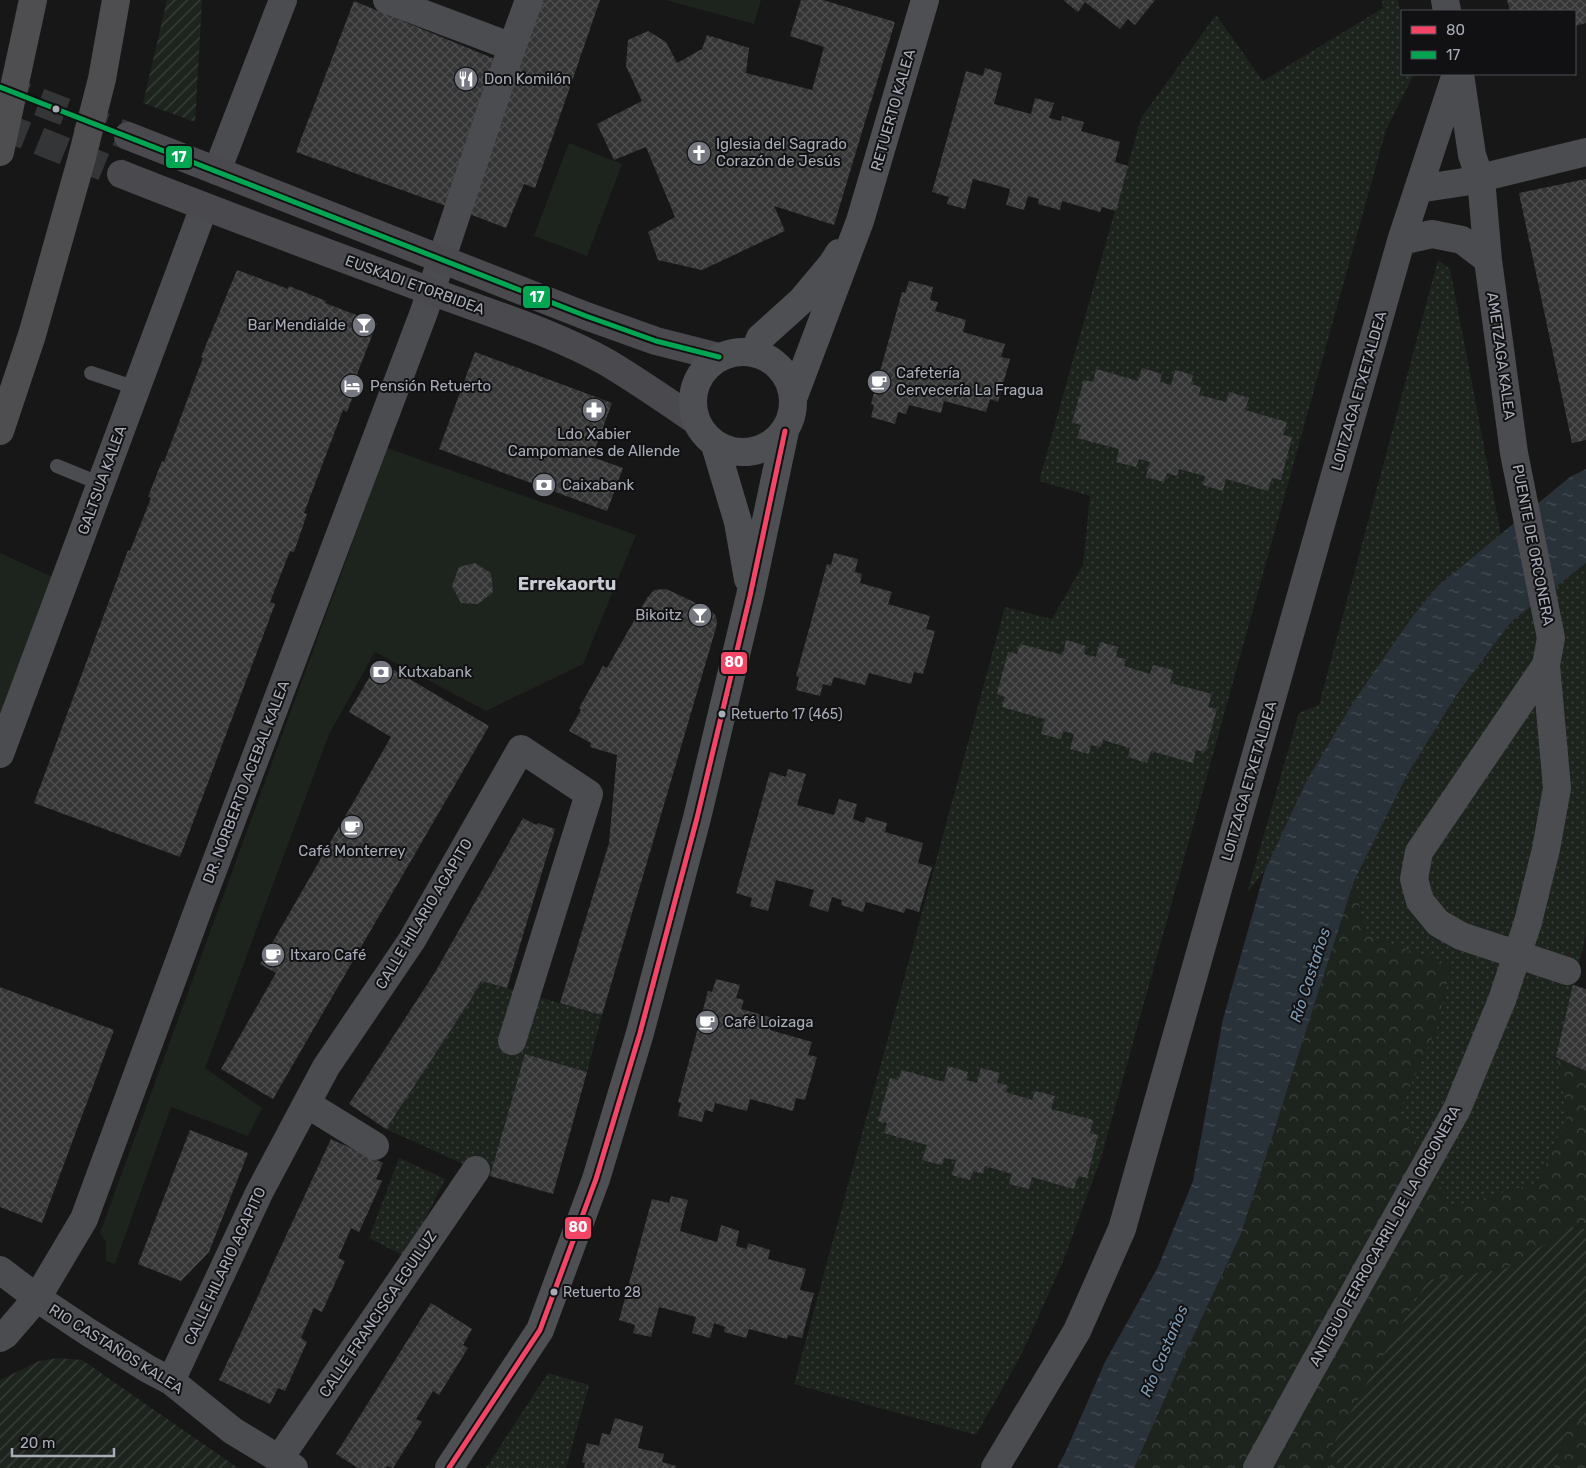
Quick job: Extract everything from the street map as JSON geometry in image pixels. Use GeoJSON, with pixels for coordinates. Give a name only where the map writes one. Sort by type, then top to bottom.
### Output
{"type":"FeatureCollection","features":[{"type":"Feature","properties":{"kind":"highway"},"geometry":{"type":"LineString","coordinates":[[0,152],[33,0]]}},
{"type":"Feature","properties":{"kind":"highway"},"geometry":{"type":"LineString","coordinates":[[0,430],[32,335],[79,170],[102,79],[116,0]]}},
{"type":"Feature","properties":{"kind":"main road","name":"RETUERTO KALEA"},"geometry":{"type":"LineString","coordinates":[[860,221],[926,0]]}},
{"type":"Feature","properties":{"kind":"main road"},"geometry":{"type":"LineString","coordinates":[[754,352],[760,338],[800,301],[832,264],[860,221]]}},
{"type":"Feature","properties":{"kind":"main road"},"geometry":{"type":"LineString","coordinates":[[449,1468],[540,1330],[596,1179],[640,1033],[690,846],[750,596],[785,431],[793,411],[794,396],[860,221]]}},
{"type":"Feature","properties":{"kind":"main road"},"geometry":{"type":"LineString","coordinates":[[785,431],[774,442],[760,450],[745,453],[730,451],[715,445],[704,434],[696,421],[693,407],[694,392],[699,378],[707,366],[719,358],[736,352],[754,352],[776,364],[784,373],[794,396]]}},
{"type":"Feature","properties":{"kind":"main road"},"geometry":{"type":"LineString","coordinates":[[715,445],[738,522],[750,596]]}},
{"type":"Feature","properties":{"kind":"street"},"geometry":{"type":"LineString","coordinates":[[217,171],[283,0]]}},
{"type":"Feature","properties":{"kind":"street"},"geometry":{"type":"LineString","coordinates":[[387,0],[512,48]]}},
{"type":"Feature","properties":{"kind":"street","name":"DR. NORBERTO ACEBAL KALEA"},"geometry":{"type":"LineString","coordinates":[[37,1298],[84,1219],[202,899],[432,292],[529,0]]}},
{"type":"Feature","properties":{"kind":"street","name":"LOITZAGA ETXETALDEA"},"geometry":{"type":"LineString","coordinates":[[995,1468],[1077,1330],[1122,1229],[1401,240],[1458,75]]}},
{"type":"Feature","properties":{"kind":"street","name":"AMETZAGA KALEA"},"geometry":{"type":"LineString","coordinates":[[1458,75],[1476,166],[1514,453]]}},
{"type":"Feature","properties":{"kind":"street","name":"EUSKADI ETORBIDEA"},"geometry":{"type":"LineString","coordinates":[[128,136],[586,316],[656,341],[719,358]]}},
{"type":"Feature","properties":{"kind":"street"},"geometry":{"type":"LineString","coordinates":[[1429,154],[1476,166],[1586,152]]}},
{"type":"Feature","properties":{"kind":"street"},"geometry":{"type":"LineString","coordinates":[[1418,189],[1446,186],[1476,166]]}},
{"type":"Feature","properties":{"kind":"street","name":"EUSKADI ETORBIDEA"},"geometry":{"type":"LineString","coordinates":[[121,174],[576,347],[642,384],[696,421]]}},
{"type":"Feature","properties":{"kind":"street","name":"GALTSUA KALEA"},"geometry":{"type":"LineString","coordinates":[[0,754],[204,207]]}},
{"type":"Feature","properties":{"kind":"street"},"geometry":{"type":"LineString","coordinates":[[1401,240],[1432,234],[1462,240],[1488,260]]}},
{"type":"Feature","properties":{"kind":"street","name":"PUENTE DE ORCONERA"},"geometry":{"type":"LineString","coordinates":[[1514,453],[1551,638],[1546,665]]}},
{"type":"Feature","properties":{"kind":"street"},"geometry":{"type":"LineString","coordinates":[[1546,665],[1419,852],[1414,879],[1420,902],[1438,923],[1461,936],[1566,971]]}},
{"type":"Feature","properties":{"kind":"street","name":"ANTIGUO FERROCARRIL DE LA ORCONERA"},"geometry":{"type":"LineString","coordinates":[[1257,1468],[1457,1109],[1502,1000],[1528,922],[1546,849],[1558,788],[1546,665]]}},
{"type":"Feature","properties":{"kind":"street","name":"CALLE HILARIO AGAPITO"},"geometry":{"type":"LineString","coordinates":[[171,1381],[259,1193],[326,1068],[412,940],[521,749],[590,794],[512,1040]]}},
{"type":"Feature","properties":{"kind":"street"},"geometry":{"type":"LineString","coordinates":[[307,1104],[375,1146]]}},
{"type":"Feature","properties":{"kind":"street","name":"CALLE FRANCISCA EGUILUZ"},"geometry":{"type":"LineString","coordinates":[[287,1463],[476,1170]]}},
{"type":"Feature","properties":{"kind":"street","name":"RIO CASTAÑOS KALEA"},"geometry":{"type":"LineString","coordinates":[[0,1270],[37,1298],[148,1370],[171,1381],[233,1431],[287,1463]]}},
{"type":"Feature","properties":{"kind":"street","name":"RIO CASTAÑOS KALEA"},"geometry":{"type":"LineString","coordinates":[[0,1338],[5,1335],[37,1298]]}},
{"type":"Feature","properties":{"kind":"lane"},"geometry":{"type":"LineString","coordinates":[[91,373],[136,388]]}},
{"type":"Feature","properties":{"kind":"lane"},"geometry":{"type":"LineString","coordinates":[[57,466],[101,484]]}},
{"type":"Feature","properties":{"kind":"green space"},"geometry":{"type":"Polygon","coordinates":[[[167,0],[202,0],[195,122],[143,103],[167,0]]]}},
{"type":"Feature","properties":{"kind":"green space"},"geometry":{"type":"Polygon","coordinates":[[[666,0],[761,0],[754,24],[666,0]]]}},
{"type":"Feature","properties":{"kind":"green space"},"geometry":{"type":"Polygon","coordinates":[[[1382,0],[1398,0],[1401,15],[1401,75],[1414,75],[1386,130],[1101,1158],[1062,1264],[1020,1357],[976,1435],[794,1384],[1005,607],[1052,619],[1083,565],[1090,496],[1039,481],[1141,118],[1216,15],[1263,81],[1383,8],[1382,0]]]}},
{"type":"Feature","properties":{"kind":"green space"},"geometry":{"type":"Polygon","coordinates":[[[569,143],[622,164],[587,256],[534,236],[569,143]]]}},
{"type":"Feature","properties":{"kind":"green space"},"geometry":{"type":"Polygon","coordinates":[[[1438,260],[1450,269],[1501,535],[1491,543],[1305,784],[1265,870],[1247,893],[1299,713],[1319,705],[1438,260]]]}},
{"type":"Feature","properties":{"kind":"green space"},"geometry":{"type":"Polygon","coordinates":[[[387,448],[636,535],[583,664],[486,711],[375,652],[329,734],[205,1068],[262,1108],[248,1136],[171,1107],[115,1264],[106,1261],[106,1242],[100,1233],[387,448]]]}},
{"type":"Feature","properties":{"kind":"green space"},"geometry":{"type":"Polygon","coordinates":[[[0,553],[59,580],[0,735],[0,553]]]}},
{"type":"Feature","properties":{"kind":"green space"},"geometry":{"type":"Polygon","coordinates":[[[1586,563],[1586,935],[1556,1057],[1568,1115],[1537,1183],[1451,1207],[1399,1111],[1437,1027],[1451,965],[1366,935],[1354,881],[1407,775],[1457,694],[1511,622],[1586,563]]]}},
{"type":"Feature","properties":{"kind":"green space"},"geometry":{"type":"Polygon","coordinates":[[[1354,881],[1366,935],[1451,965],[1437,1027],[1399,1111],[1451,1207],[1537,1183],[1568,1115],[1556,1057],[1586,1071],[1586,1229],[1572,1227],[1505,1269],[1428,1280],[1328,1453],[1342,1468],[1134,1468],[1241,1234],[1354,881]]]}},
{"type":"Feature","properties":{"kind":"green space"},"geometry":{"type":"Polygon","coordinates":[[[481,981],[602,1015],[587,1072],[525,1054],[490,1176],[386,1129],[481,981]]]}},
{"type":"Feature","properties":{"kind":"green space"},"geometry":{"type":"Polygon","coordinates":[[[399,1158],[445,1179],[406,1257],[369,1238],[399,1158]]]}},
{"type":"Feature","properties":{"kind":"green space"},"geometry":{"type":"Polygon","coordinates":[[[1572,1227],[1586,1229],[1586,1422],[1569,1419],[1554,1468],[1342,1468],[1328,1453],[1428,1280],[1505,1269],[1572,1227]]]}},
{"type":"Feature","properties":{"kind":"green space"},"geometry":{"type":"Polygon","coordinates":[[[58,1358],[82,1360],[238,1468],[0,1468],[0,1380],[39,1361],[58,1358]]]}},
{"type":"Feature","properties":{"kind":"green space"},"geometry":{"type":"Polygon","coordinates":[[[548,1373],[589,1385],[566,1468],[486,1468],[548,1373]]]}},
{"type":"Feature","properties":{"kind":"green space"},"geometry":{"type":"Polygon","coordinates":[[[1569,1419],[1586,1422],[1586,1468],[1554,1468],[1569,1419]]]}},
{"type":"Feature","properties":{"kind":"water","name":"Río Castaños"},"geometry":{"type":"Polygon","coordinates":[[[1586,469],[1586,563],[1511,622],[1457,694],[1407,775],[1354,881],[1241,1234],[1134,1468],[1057,1468],[1105,1362],[1158,1267],[1193,1181],[1223,1019],[1265,870],[1305,784],[1354,701],[1413,616],[1438,586],[1570,477],[1586,469]]]}},
{"type":"Feature","properties":{"kind":"building"},"geometry":{"type":"Polygon","coordinates":[[[537,0],[600,0],[535,188],[524,184],[506,228],[459,210],[537,0]]]}},
{"type":"Feature","properties":{"kind":"building"},"geometry":{"type":"Polygon","coordinates":[[[801,0],[823,0],[895,22],[834,225],[774,206],[785,231],[702,270],[658,260],[648,232],[675,217],[646,147],[614,160],[597,124],[642,101],[626,66],[628,40],[648,31],[666,42],[677,63],[702,49],[707,35],[749,48],[746,73],[812,90],[824,47],[790,36],[801,0]]]}},
{"type":"Feature","properties":{"kind":"building"},"geometry":{"type":"Polygon","coordinates":[[[1063,0],[1155,0],[1135,25],[1128,19],[1120,29],[1085,2],[1078,12],[1063,0]]]}},
{"type":"Feature","properties":{"kind":"building"},"geometry":{"type":"Polygon","coordinates":[[[1507,0],[1586,0],[1586,23],[1576,26],[1576,10],[1510,10],[1507,0]]]}},
{"type":"Feature","properties":{"kind":"building"},"geometry":{"type":"Polygon","coordinates":[[[354,1],[502,62],[449,207],[296,152],[354,1]]]}},
{"type":"Feature","properties":{"kind":"building"},"geometry":{"type":"Polygon","coordinates":[[[985,68],[1002,73],[994,104],[1031,114],[1035,98],[1054,103],[1049,118],[1061,121],[1062,116],[1084,122],[1081,131],[1120,142],[1115,162],[1128,166],[1116,211],[1102,207],[1100,212],[1062,201],[1060,210],[1038,204],[1039,199],[1028,196],[1024,210],[1006,205],[1010,189],[973,179],[965,209],[947,204],[949,197],[932,192],[966,71],[983,76],[985,68]]]}},
{"type":"Feature","properties":{"kind":"building"},"geometry":{"type":"Polygon","coordinates":[[[1586,179],[1586,440],[1572,443],[1519,193],[1586,179]]]}},
{"type":"Feature","properties":{"kind":"building"},"geometry":{"type":"Polygon","coordinates":[[[237,270],[288,289],[289,286],[326,301],[325,303],[377,323],[357,374],[359,375],[347,412],[343,410],[304,513],[307,514],[294,552],[290,551],[270,602],[275,604],[180,857],[34,803],[128,550],[130,551],[151,498],[148,497],[162,461],[164,462],[203,358],[201,357],[237,270]]]}},
{"type":"Feature","properties":{"kind":"building"},"geometry":{"type":"Polygon","coordinates":[[[909,281],[933,287],[930,300],[938,302],[935,311],[966,320],[963,332],[1005,344],[1001,357],[1010,359],[998,402],[990,399],[986,412],[944,401],[941,413],[909,405],[906,414],[898,412],[895,424],[871,417],[874,405],[871,404],[902,292],[905,293],[909,281]]]}},
{"type":"Feature","properties":{"kind":"building"},"geometry":{"type":"Polygon","coordinates":[[[475,352],[612,403],[592,457],[623,468],[607,511],[439,449],[475,352]]]}},
{"type":"Feature","properties":{"kind":"building"},"geometry":{"type":"Polygon","coordinates":[[[1142,368],[1162,374],[1160,382],[1171,385],[1175,370],[1193,375],[1191,384],[1201,387],[1199,395],[1226,402],[1229,392],[1249,398],[1245,410],[1287,422],[1283,435],[1292,437],[1281,480],[1272,478],[1268,491],[1226,479],[1223,491],[1203,485],[1205,476],[1179,469],[1177,476],[1167,473],[1164,482],[1146,477],[1150,462],[1139,459],[1136,467],[1116,462],[1119,449],[1077,438],[1081,425],[1072,422],[1084,380],[1093,382],[1096,369],[1138,381],[1142,368]]]}},
{"type":"Feature","properties":{"kind":"building"},"geometry":{"type":"Polygon","coordinates":[[[834,553],[858,559],[855,572],[862,574],[860,583],[892,592],[888,604],[930,616],[926,629],[935,631],[923,674],[914,672],[911,684],[869,673],[865,685],[834,677],[831,686],[823,684],[820,696],[796,690],[799,677],[796,676],[827,564],[831,565],[834,553]]]}},
{"type":"Feature","properties":{"kind":"building"},"geometry":{"type":"Polygon","coordinates":[[[475,563],[491,573],[493,592],[478,604],[461,603],[452,586],[459,567],[475,563]]]}},
{"type":"Feature","properties":{"kind":"building"},"geometry":{"type":"Polygon","coordinates":[[[666,589],[709,609],[715,615],[717,621],[716,628],[602,1015],[560,1003],[609,843],[617,755],[590,747],[591,743],[569,731],[581,710],[579,708],[603,666],[607,668],[647,598],[654,590],[666,589]]]}},
{"type":"Feature","properties":{"kind":"building"},"geometry":{"type":"Polygon","coordinates":[[[1066,640],[1086,646],[1084,654],[1096,657],[1100,642],[1118,647],[1116,657],[1126,659],[1124,666],[1150,674],[1153,665],[1173,670],[1170,683],[1212,694],[1208,707],[1217,709],[1205,752],[1196,750],[1193,763],[1151,751],[1147,763],[1128,757],[1130,748],[1103,740],[1101,747],[1091,745],[1089,754],[1070,749],[1074,734],[1063,731],[1061,739],[1041,734],[1045,719],[1002,707],[1005,697],[997,694],[1008,652],[1017,654],[1020,644],[1063,655],[1066,640]]]}},
{"type":"Feature","properties":{"kind":"building"},"geometry":{"type":"Polygon","coordinates":[[[379,661],[489,726],[273,1099],[221,1069],[276,973],[260,964],[391,737],[349,712],[379,661]]]}},
{"type":"Feature","properties":{"kind":"building"},"geometry":{"type":"Polygon","coordinates":[[[788,769],[806,774],[797,805],[834,815],[839,799],[857,804],[853,819],[864,823],[866,817],[887,823],[885,832],[923,843],[918,863],[932,867],[919,912],[906,908],[904,913],[866,902],[863,912],[841,905],[842,900],[832,897],[828,912],[809,906],[814,890],[776,880],[768,911],[750,906],[752,898],[736,893],[770,772],[786,777],[788,769]]]}},
{"type":"Feature","properties":{"kind":"building"},"geometry":{"type":"Polygon","coordinates":[[[523,818],[536,825],[538,823],[555,829],[507,988],[481,981],[386,1129],[349,1104],[434,974],[523,818]]]}},
{"type":"Feature","properties":{"kind":"building"},"geometry":{"type":"Polygon","coordinates":[[[716,979],[740,985],[736,998],[744,1000],[741,1009],[773,1018],[770,1030],[812,1042],[808,1055],[817,1057],[805,1100],[796,1098],[793,1111],[750,1099],[747,1111],[715,1103],[713,1112],[705,1110],[702,1122],[678,1116],[681,1103],[678,1102],[708,991],[712,992],[716,979]]]}},
{"type":"Feature","properties":{"kind":"building"},"geometry":{"type":"Polygon","coordinates":[[[1573,985],[1586,989],[1586,1071],[1556,1057],[1573,985]]]}},
{"type":"Feature","properties":{"kind":"building"},"geometry":{"type":"Polygon","coordinates":[[[0,987],[114,1030],[42,1223],[0,1207],[0,987]]]}},
{"type":"Feature","properties":{"kind":"building"},"geometry":{"type":"Polygon","coordinates":[[[525,1054],[587,1072],[553,1194],[490,1176],[525,1054]]]}},
{"type":"Feature","properties":{"kind":"building"},"geometry":{"type":"Polygon","coordinates":[[[948,1066],[968,1072],[966,1080],[977,1083],[981,1068],[1000,1073],[997,1083],[1007,1085],[1006,1092],[1032,1100],[1035,1091],[1055,1096],[1051,1109],[1093,1120],[1090,1133],[1098,1135],[1087,1178],[1078,1176],[1074,1189],[1032,1177],[1029,1189],[1009,1184],[1012,1174],[985,1166],[983,1174],[973,1171],[970,1180],[952,1175],[956,1160],[944,1158],[942,1165],[922,1160],[927,1145],[884,1133],[887,1123],[878,1121],[890,1078],[898,1080],[902,1070],[944,1082],[948,1066]]]}},
{"type":"Feature","properties":{"kind":"building"},"geometry":{"type":"Polygon","coordinates":[[[190,1130],[248,1153],[209,1252],[181,1281],[138,1264],[190,1130]]]}},
{"type":"Feature","properties":{"kind":"building"},"geometry":{"type":"Polygon","coordinates":[[[331,1139],[383,1163],[376,1179],[382,1181],[359,1232],[351,1228],[338,1258],[345,1261],[322,1312],[314,1308],[301,1338],[307,1342],[285,1391],[278,1388],[270,1404],[219,1380],[331,1139]]]}},
{"type":"Feature","properties":{"kind":"building"},"geometry":{"type":"Polygon","coordinates":[[[671,1196],[688,1200],[680,1231],[717,1242],[721,1225],[739,1231],[736,1246],[747,1249],[748,1243],[770,1250],[768,1259],[806,1269],[800,1290],[814,1293],[802,1338],[788,1335],[787,1339],[749,1329],[746,1338],[724,1332],[725,1327],[714,1323],[710,1338],[692,1333],[696,1317],[659,1307],[651,1337],[633,1333],[635,1325],[619,1320],[652,1199],[669,1203],[671,1196]]]}},
{"type":"Feature","properties":{"kind":"building"},"geometry":{"type":"Polygon","coordinates":[[[431,1303],[472,1329],[463,1345],[468,1348],[439,1395],[433,1391],[416,1419],[422,1422],[393,1468],[387,1466],[385,1468],[358,1468],[336,1454],[431,1303]]]}},
{"type":"Feature","properties":{"kind":"building"},"geometry":{"type":"Polygon","coordinates":[[[615,1418],[643,1426],[638,1448],[664,1454],[662,1462],[676,1466],[675,1468],[584,1468],[585,1463],[582,1462],[587,1443],[599,1446],[602,1433],[610,1435],[615,1418]]]}},
{"type":"Feature","properties":{"kind":"tunnel"},"geometry":{"type":"LineString","coordinates":[[0,87],[128,136]]}},
{"type":"Feature","properties":{"kind":"tunnel"},"geometry":{"type":"LineString","coordinates":[[0,125],[121,174]]}},
{"type":"Feature","properties":{"kind":"transit line","name":"17"},"geometry":{"type":"LineString","coordinates":[[0,87],[586,316],[656,341],[719,357]]}},
{"type":"Feature","properties":{"kind":"transit line","name":"80"},"geometry":{"type":"LineString","coordinates":[[449,1468],[540,1330],[596,1179],[640,1033],[697,818],[750,596],[785,431]]}},
{"type":"Feature","properties":{"kind":"place","name":"Don Komilón"},"geometry":{"type":"Point","coordinates":[466,79]}},
{"type":"Feature","properties":{"kind":"place","name":"Iglesia del Sagrado Corazón de Jesús"},"geometry":{"type":"Point","coordinates":[699,153]}},
{"type":"Feature","properties":{"kind":"place","name":"Bar Mendialde"},"geometry":{"type":"Point","coordinates":[364,325]}},
{"type":"Feature","properties":{"kind":"place","name":"Cafetería Cervecería La Fragua"},"geometry":{"type":"Point","coordinates":[879,382]}},
{"type":"Feature","properties":{"kind":"place","name":"Pensión Retuerto"},"geometry":{"type":"Point","coordinates":[352,386]}},
{"type":"Feature","properties":{"kind":"place","name":"Ldo Xabier Campomanes de Allende"},"geometry":{"type":"Point","coordinates":[594,410]}},
{"type":"Feature","properties":{"kind":"place","name":"Caixabank"},"geometry":{"type":"Point","coordinates":[544,485]}},
{"type":"Feature","properties":{"kind":"place","name":"Bikoitz"},"geometry":{"type":"Point","coordinates":[700,615]}},
{"type":"Feature","properties":{"kind":"place","name":"Kutxabank"},"geometry":{"type":"Point","coordinates":[381,672]}},
{"type":"Feature","properties":{"kind":"place","name":"Retuerto 17 (465)"},"geometry":{"type":"Point","coordinates":[722,714]}},
{"type":"Feature","properties":{"kind":"place","name":"Café Monterrey"},"geometry":{"type":"Point","coordinates":[352,827]}},
{"type":"Feature","properties":{"kind":"place","name":"Itxaro Café"},"geometry":{"type":"Point","coordinates":[273,955]}},
{"type":"Feature","properties":{"kind":"place","name":"Café Loizaga"},"geometry":{"type":"Point","coordinates":[707,1022]}},
{"type":"Feature","properties":{"kind":"place","name":"Retuerto 28"},"geometry":{"type":"Point","coordinates":[554,1292]}},
{"type":"Feature","properties":{"kind":"district","name":"Errekaortu"},"geometry":{"type":"Point","coordinates":[567,584]}}]}
